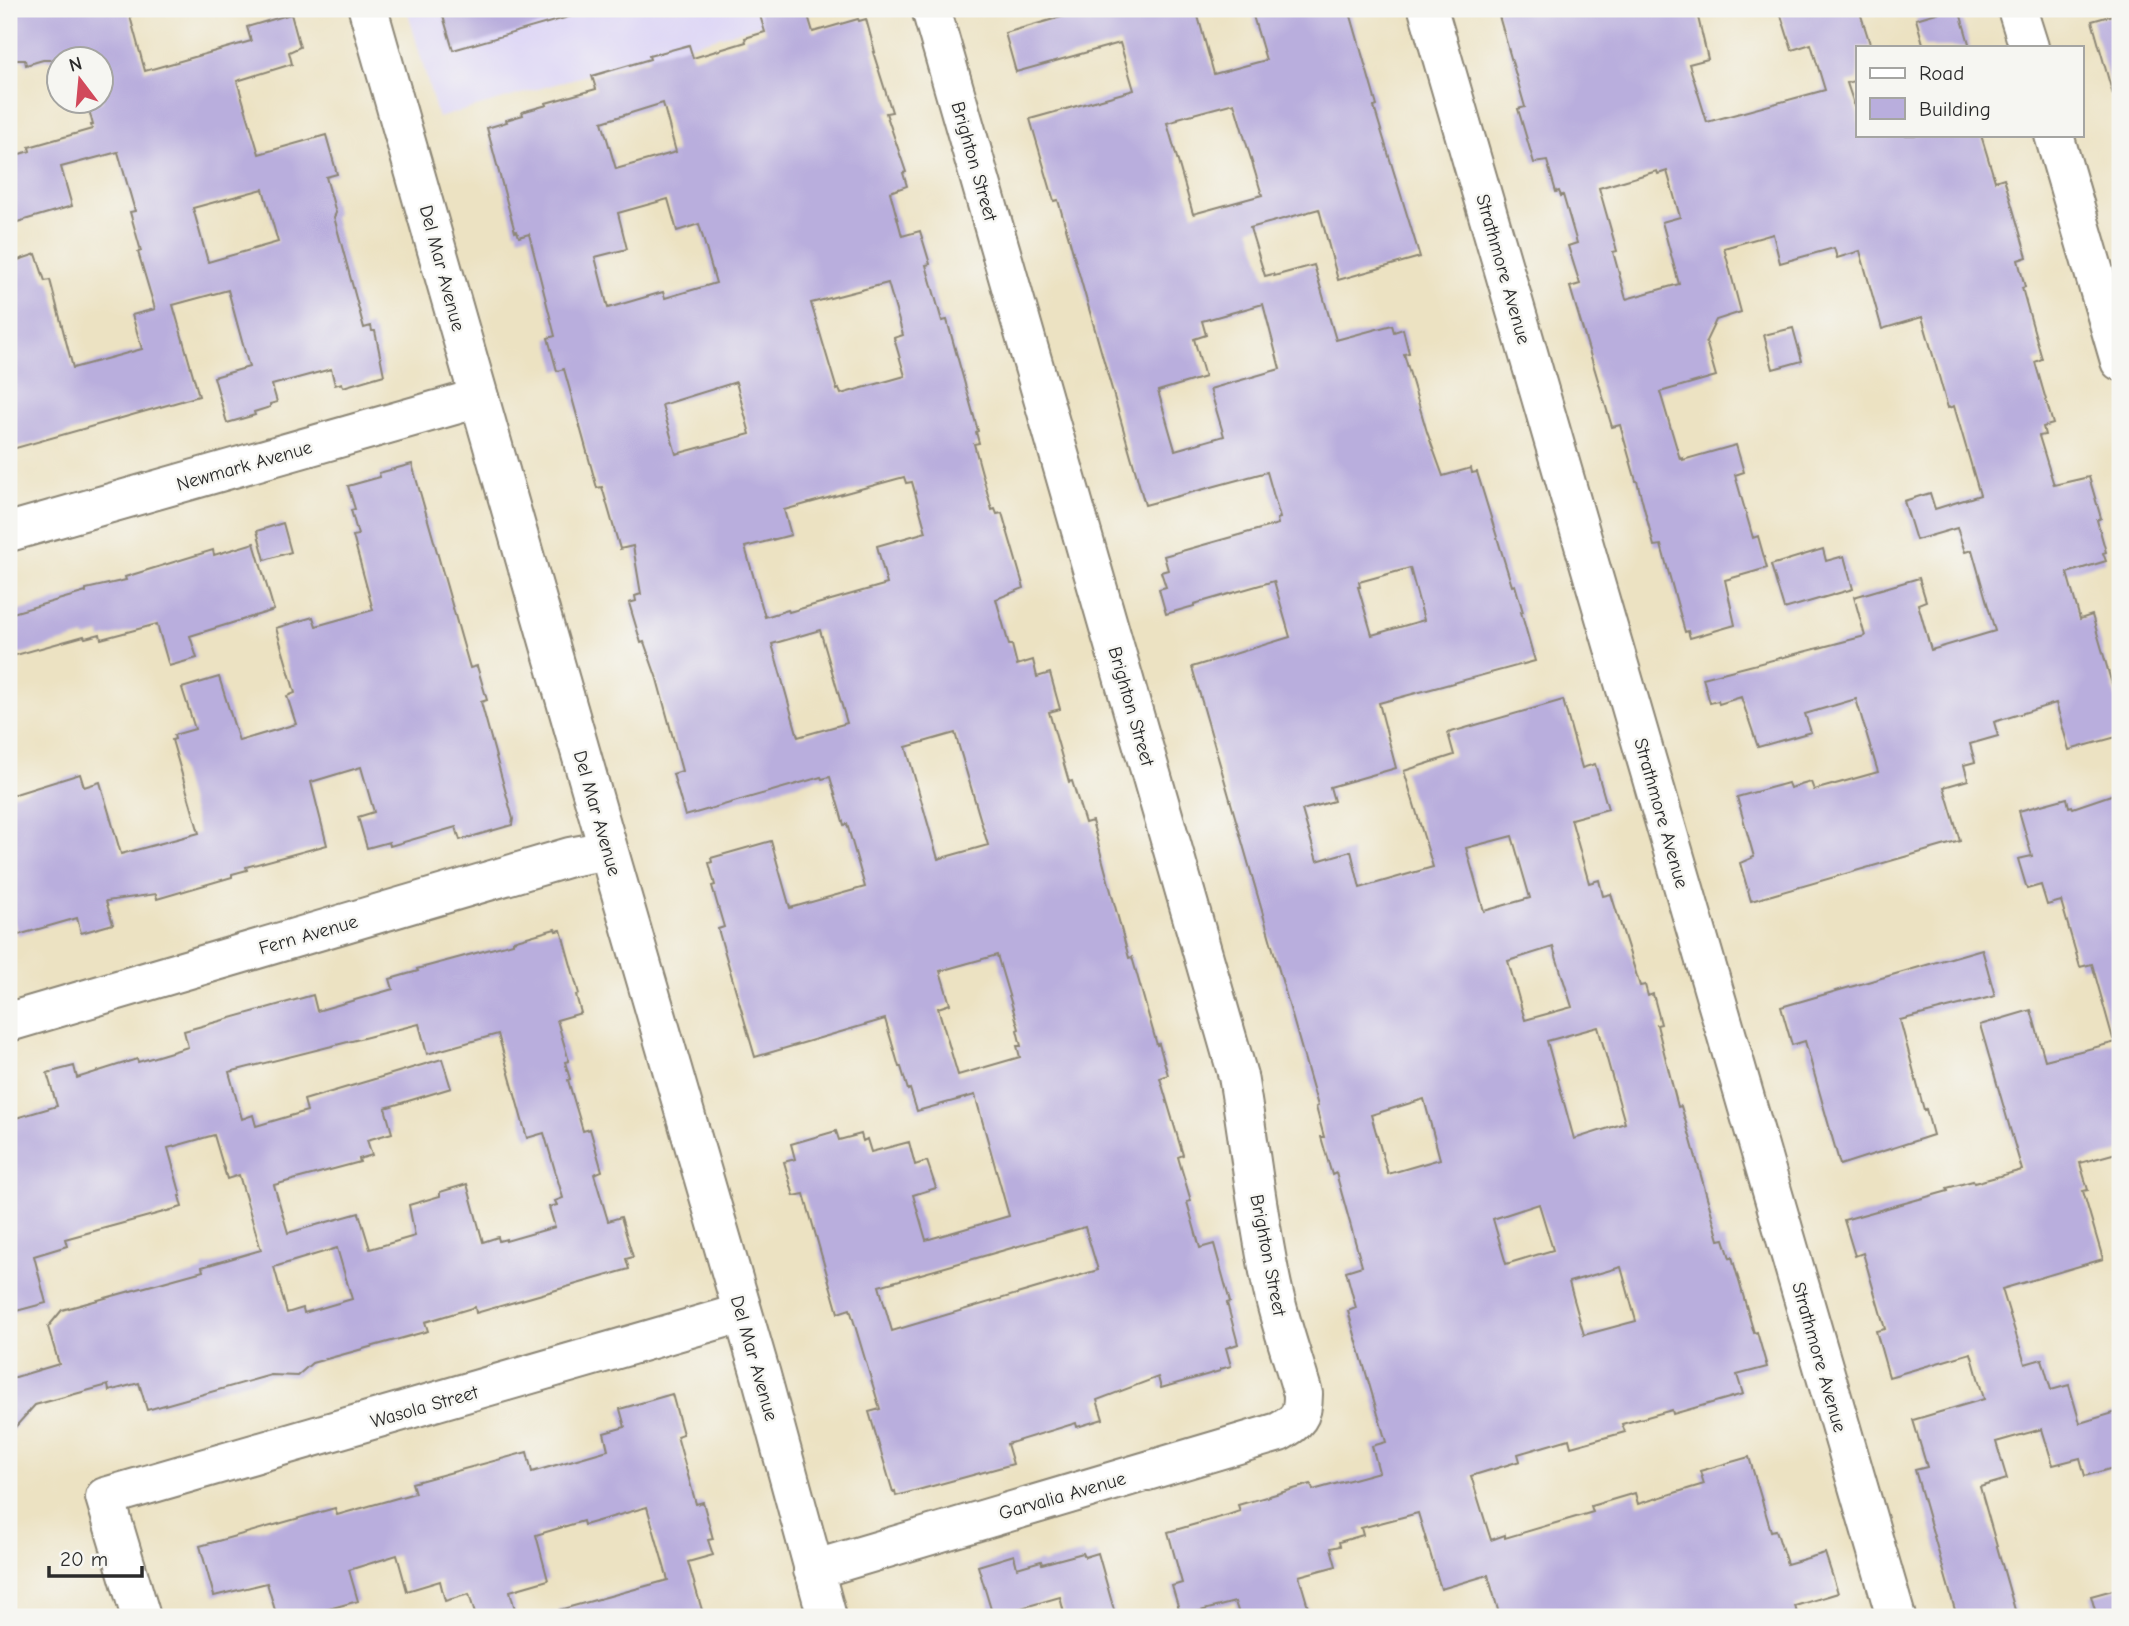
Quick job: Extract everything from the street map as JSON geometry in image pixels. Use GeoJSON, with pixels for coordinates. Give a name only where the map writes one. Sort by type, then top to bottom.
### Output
{"type":"FeatureCollection","features":[{"type":"Feature","properties":{"kind":"street","name":"Del Mar Avenue"},"geometry":{"type":"LineString","coordinates":[[368,9],[761,1375],[827,1617]]}},
{"type":"Feature","properties":{"kind":"street","name":"Brighton Street"},"geometry":{"type":"LineString","coordinates":[[931,9],[1238,1076],[1272,1288],[1303,1394],[1303,1409]]}},
{"type":"Feature","properties":{"kind":"street","name":"Strathmore Avenue"},"geometry":{"type":"LineString","coordinates":[[1428,9],[1896,1617]]}},
{"type":"Feature","properties":{"kind":"street"},"geometry":{"type":"LineString","coordinates":[[2017,9],[2029,46]]}},
{"type":"Feature","properties":{"kind":"street"},"geometry":{"type":"LineString","coordinates":[[2054,136],[2108,274],[2120,361]]}},
{"type":"Feature","properties":{"kind":"street","name":"Newmark Avenue"},"geometry":{"type":"LineString","coordinates":[[9,532],[479,398]]}},
{"type":"Feature","properties":{"kind":"street","name":"Fern Avenue"},"geometry":{"type":"LineString","coordinates":[[9,1022],[570,857],[608,850]]}},
{"type":"Feature","properties":{"kind":"street","name":"Wasola Street"},"geometry":{"type":"LineString","coordinates":[[141,1617],[105,1497],[742,1313]]}},
{"type":"Feature","properties":{"kind":"street","name":"Garvalia Avenue"},"geometry":{"type":"LineString","coordinates":[[813,1570],[1279,1432],[1296,1422],[1303,1409]]}},
{"type":"Feature","properties":{"kind":"shaded area"},"geometry":{"type":"Polygon","coordinates":[[[407,9],[815,9],[438,118],[407,9]]]}},
{"type":"Feature","properties":{"kind":"building"},"geometry":{"type":"Polygon","coordinates":[[[9,9],[128,9],[145,71],[251,41],[247,27],[291,14],[300,47],[289,52],[292,64],[237,81],[259,154],[326,135],[337,174],[326,177],[336,213],[334,217],[364,328],[371,326],[372,331],[375,331],[384,375],[343,387],[342,383],[335,385],[331,369],[272,385],[277,402],[254,412],[255,415],[227,423],[214,377],[249,367],[228,290],[173,305],[199,396],[9,450],[9,263],[36,254],[45,281],[50,280],[73,368],[142,349],[132,315],[155,309],[138,252],[141,251],[130,212],[135,211],[118,152],[61,167],[72,206],[14,223],[9,205],[9,157],[30,151],[29,147],[92,129],[91,116],[116,116],[116,46],[46,46],[46,60],[26,65],[25,60],[9,60],[9,9]],[[263,189],[193,208],[208,262],[278,242],[263,189]]]}},
{"type":"Feature","properties":{"kind":"building"},"geometry":{"type":"Polygon","coordinates":[[[441,9],[571,9],[572,16],[453,50],[441,9]]]}},
{"type":"Feature","properties":{"kind":"building"},"geometry":{"type":"Polygon","coordinates":[[[758,9],[806,9],[813,32],[866,19],[873,52],[892,112],[886,113],[906,172],[903,173],[907,186],[890,192],[902,236],[920,231],[930,264],[926,265],[942,321],[947,320],[978,431],[979,443],[974,444],[992,510],[995,509],[997,514],[1002,513],[1024,588],[996,599],[1017,665],[1033,660],[1037,677],[1050,673],[1060,709],[1049,712],[1069,782],[1072,781],[1085,823],[1092,821],[1129,958],[1132,957],[1157,1045],[1159,1044],[1168,1075],[1160,1078],[1183,1155],[1178,1157],[1191,1201],[1187,1202],[1200,1248],[1214,1244],[1238,1344],[1226,1348],[1231,1366],[1220,1371],[1161,1388],[1158,1377],[1097,1400],[1103,1419],[1077,1427],[1076,1423],[1007,1444],[1013,1464],[896,1496],[869,1412],[880,1409],[850,1309],[838,1313],[804,1194],[794,1196],[784,1162],[795,1159],[791,1144],[836,1131],[839,1140],[861,1134],[863,1141],[867,1139],[871,1152],[909,1142],[915,1165],[927,1161],[936,1188],[913,1195],[926,1240],[1009,1216],[975,1095],[917,1111],[899,1067],[885,1019],[755,1057],[718,929],[724,927],[712,886],[715,885],[709,863],[712,862],[711,858],[771,841],[790,908],[865,887],[847,824],[844,825],[830,777],[821,777],[685,816],[673,774],[682,771],[657,679],[644,642],[641,643],[629,603],[636,601],[635,596],[641,594],[633,546],[620,549],[602,487],[597,488],[564,369],[557,371],[548,338],[555,336],[529,234],[519,237],[517,231],[515,232],[487,128],[507,122],[506,120],[523,115],[522,112],[547,105],[546,103],[596,89],[592,76],[650,59],[649,56],[689,45],[693,58],[746,42],[745,38],[765,32],[758,9]],[[663,103],[602,122],[616,169],[676,152],[663,103]],[[668,199],[618,213],[627,249],[595,257],[608,308],[663,292],[665,298],[716,283],[699,224],[677,231],[668,199]],[[888,283],[811,303],[837,390],[839,389],[841,394],[905,376],[894,338],[903,335],[888,283]],[[736,382],[662,405],[676,454],[750,434],[736,382]],[[904,477],[784,510],[791,535],[745,547],[765,617],[887,584],[877,546],[926,532],[912,482],[906,483],[904,477]],[[820,630],[772,644],[798,737],[847,723],[820,630]],[[955,733],[906,747],[938,859],[988,845],[955,733]],[[997,955],[940,971],[950,1004],[938,1008],[958,1075],[1020,1057],[1017,1046],[1021,1046],[1017,1030],[1019,1029],[997,955]],[[1085,1227],[879,1286],[892,1331],[1098,1270],[1085,1227]]]}},
{"type":"Feature","properties":{"kind":"building"},"geometry":{"type":"Polygon","coordinates":[[[1089,9],[1196,9],[1214,74],[1266,60],[1251,9],[1349,9],[1377,106],[1374,107],[1420,257],[1338,280],[1319,209],[1250,228],[1265,276],[1314,265],[1336,340],[1392,325],[1394,332],[1403,329],[1409,353],[1404,354],[1443,476],[1471,468],[1472,473],[1477,472],[1512,586],[1515,585],[1535,661],[1379,703],[1396,768],[1330,787],[1334,801],[1302,810],[1317,861],[1351,851],[1360,888],[1433,867],[1404,771],[1454,755],[1448,733],[1563,700],[1582,768],[1595,764],[1608,809],[1571,819],[1589,883],[1599,880],[1603,896],[1611,894],[1640,986],[1645,985],[1648,996],[1653,994],[1661,1024],[1657,1025],[1678,1107],[1681,1106],[1719,1240],[1724,1239],[1730,1258],[1732,1257],[1767,1367],[1737,1375],[1743,1394],[1673,1414],[1672,1410],[1622,1424],[1625,1432],[1571,1447],[1569,1439],[1518,1454],[1520,1461],[1471,1476],[1491,1540],[1593,1512],[1591,1506],[1635,1493],[1638,1504],[1704,1484],[1700,1471],[1749,1457],[1771,1531],[1776,1530],[1787,1564],[1825,1553],[1838,1593],[1795,1606],[1798,1617],[1500,1617],[1488,1575],[1441,1589],[1418,1513],[1361,1528],[1363,1535],[1339,1542],[1340,1546],[1331,1548],[1336,1566],[1299,1576],[1311,1617],[1240,1617],[1235,1602],[1181,1616],[1172,1586],[1182,1583],[1168,1532],[1240,1511],[1238,1505],[1311,1484],[1313,1490],[1379,1472],[1372,1446],[1386,1442],[1348,1311],[1356,1308],[1346,1271],[1362,1266],[1336,1173],[1332,1175],[1321,1137],[1324,1137],[1316,1107],[1318,1106],[1192,667],[1290,637],[1274,581],[1166,614],[1159,589],[1166,587],[1161,572],[1168,570],[1164,556],[1278,524],[1277,519],[1280,518],[1267,472],[1145,505],[1058,200],[1054,201],[1030,119],[1134,90],[1120,43],[1016,72],[1005,33],[1089,9]],[[1234,103],[1167,123],[1193,214],[1262,195],[1234,103]],[[1263,304],[1202,321],[1206,335],[1194,339],[1205,377],[1158,391],[1175,450],[1224,436],[1210,389],[1280,369],[1263,304]],[[1410,568],[1359,582],[1372,635],[1424,620],[1410,568]],[[1512,836],[1466,848],[1484,911],[1530,898],[1512,836]],[[1553,947],[1508,961],[1525,1020],[1572,1007],[1553,947]],[[1598,1027],[1547,1041],[1574,1139],[1625,1123],[1598,1027]],[[1424,1099],[1371,1115],[1388,1174],[1440,1159],[1424,1099]],[[1539,1204],[1493,1219],[1506,1264],[1553,1250],[1539,1204]],[[1621,1267],[1569,1282],[1584,1335],[1636,1321],[1621,1267]]]}},
{"type":"Feature","properties":{"kind":"building"},"geometry":{"type":"Polygon","coordinates":[[[1497,9],[1696,9],[1708,59],[1689,64],[1707,122],[1825,90],[1811,44],[1792,50],[1779,9],[1859,9],[1871,46],[1856,46],[1856,81],[1847,83],[1856,110],[1856,136],[1981,136],[1995,181],[2004,178],[2027,257],[2018,260],[2025,287],[2022,288],[2042,359],[2035,362],[2053,424],[2043,427],[2045,435],[2039,436],[2054,485],[2089,477],[2101,518],[2097,520],[2106,561],[2067,573],[2080,619],[2092,615],[2120,712],[2120,736],[2069,750],[2056,703],[1994,722],[1998,736],[1970,744],[1975,762],[1964,765],[1968,780],[1944,787],[1960,841],[1751,901],[1740,863],[1754,857],[1737,797],[1788,783],[1790,788],[1811,782],[1814,790],[1878,772],[1856,699],[1805,714],[1811,732],[1758,747],[1741,697],[1719,704],[1718,701],[1710,703],[1703,678],[1865,636],[1854,597],[1919,578],[1926,601],[1918,604],[1931,650],[1995,631],[1972,550],[1965,552],[1957,528],[1916,540],[1904,501],[1930,493],[1935,509],[1980,495],[1954,406],[1948,408],[1922,317],[1882,329],[1860,251],[1837,258],[1834,248],[1780,263],[1773,234],[1724,248],[1741,312],[1716,320],[1706,341],[1716,376],[1660,392],[1680,459],[1736,445],[1744,472],[1735,475],[1753,538],[1758,536],[1767,568],[1725,580],[1735,625],[1690,638],[1688,631],[1685,632],[1661,545],[1654,546],[1620,425],[1612,427],[1570,287],[1580,284],[1568,246],[1577,243],[1563,195],[1561,196],[1559,191],[1556,192],[1547,161],[1534,163],[1518,109],[1525,107],[1497,9]],[[1657,171],[1599,188],[1617,251],[1613,252],[1626,299],[1679,284],[1662,222],[1680,217],[1667,171],[1658,174],[1657,171]]]}},
{"type":"Feature","properties":{"kind":"building"},"geometry":{"type":"Polygon","coordinates":[[[1959,9],[1970,46],[1924,46],[1916,19],[1959,9]]]}},
{"type":"Feature","properties":{"kind":"building"},"geometry":{"type":"Polygon","coordinates":[[[2120,13],[2120,94],[2113,95],[2092,21],[2120,13]]]}},
{"type":"Feature","properties":{"kind":"building"},"geometry":{"type":"Polygon","coordinates":[[[1793,328],[1802,361],[1773,369],[1764,335],[1793,328]]]}},
{"type":"Feature","properties":{"kind":"building"},"geometry":{"type":"Polygon","coordinates":[[[412,464],[470,668],[477,666],[487,700],[481,702],[513,819],[512,825],[460,840],[456,827],[390,846],[389,842],[367,848],[358,817],[374,812],[361,767],[311,782],[327,845],[246,867],[247,870],[232,874],[232,877],[157,899],[156,894],[106,901],[113,924],[81,933],[77,918],[18,935],[9,904],[9,796],[80,774],[84,787],[100,782],[121,854],[199,833],[172,740],[175,739],[174,735],[195,729],[182,688],[219,677],[239,741],[296,724],[287,696],[295,693],[276,628],[313,617],[316,626],[373,610],[353,536],[358,535],[351,510],[355,509],[348,486],[380,477],[379,473],[412,464]]]}},
{"type":"Feature","properties":{"kind":"building"},"geometry":{"type":"Polygon","coordinates":[[[283,523],[291,552],[265,560],[257,531],[283,523]]]}},
{"type":"Feature","properties":{"kind":"building"},"geometry":{"type":"Polygon","coordinates":[[[254,543],[274,610],[190,636],[197,658],[169,666],[157,624],[101,639],[100,634],[85,638],[84,636],[9,657],[9,614],[86,592],[86,589],[126,580],[125,577],[213,550],[214,555],[254,543]]]}},
{"type":"Feature","properties":{"kind":"building"},"geometry":{"type":"Polygon","coordinates":[[[1823,549],[1826,561],[1844,556],[1853,589],[1784,609],[1771,565],[1823,549]]]}},
{"type":"Feature","properties":{"kind":"building"},"geometry":{"type":"Polygon","coordinates":[[[2120,792],[2120,1038],[2113,1039],[2092,964],[2080,967],[2061,901],[2047,905],[2041,885],[2027,889],[2018,859],[2032,856],[2019,811],[2067,798],[2069,807],[2073,808],[2120,792]]]}},
{"type":"Feature","properties":{"kind":"building"},"geometry":{"type":"Polygon","coordinates":[[[555,929],[561,930],[579,994],[576,995],[581,1013],[557,1020],[569,1061],[565,1062],[570,1079],[568,1080],[583,1131],[590,1129],[602,1171],[594,1174],[608,1221],[621,1217],[633,1257],[626,1259],[629,1269],[476,1313],[475,1307],[425,1322],[428,1331],[312,1363],[297,1376],[271,1375],[147,1410],[139,1383],[109,1391],[108,1385],[35,1405],[9,1434],[9,1379],[59,1364],[48,1327],[62,1310],[203,1271],[202,1267],[261,1250],[239,1175],[227,1179],[214,1135],[168,1148],[182,1207],[65,1239],[67,1246],[34,1256],[46,1303],[9,1313],[9,1120],[57,1106],[47,1073],[74,1066],[77,1078],[137,1059],[138,1062],[188,1047],[184,1031],[313,995],[317,1011],[393,989],[390,979],[418,971],[417,969],[555,929]],[[419,1024],[229,1072],[242,1119],[253,1115],[256,1126],[307,1111],[304,1100],[442,1059],[451,1088],[385,1108],[392,1133],[367,1140],[372,1155],[359,1159],[360,1162],[274,1185],[288,1233],[359,1213],[370,1249],[415,1236],[409,1205],[467,1184],[483,1242],[498,1237],[499,1241],[506,1241],[555,1227],[549,1207],[557,1205],[555,1201],[563,1198],[544,1133],[527,1138],[498,1034],[427,1054],[419,1024]],[[337,1248],[274,1267],[287,1313],[303,1308],[304,1313],[352,1299],[337,1248]]]}},
{"type":"Feature","properties":{"kind":"building"},"geometry":{"type":"Polygon","coordinates":[[[1982,949],[1995,996],[1900,1020],[1933,1135],[1840,1165],[1805,1041],[1792,1045],[1781,1007],[1982,949]]]}},
{"type":"Feature","properties":{"kind":"building"},"geometry":{"type":"Polygon","coordinates":[[[2031,1010],[2045,1060],[2120,1041],[2120,1152],[2080,1163],[2088,1190],[2083,1191],[2103,1259],[2002,1289],[2025,1364],[2042,1359],[2051,1390],[2069,1385],[2080,1423],[2120,1411],[2120,1466],[2085,1476],[2080,1458],[2053,1465],[2042,1429],[1996,1442],[2007,1479],[1980,1487],[2017,1617],[1957,1617],[1915,1470],[1927,1467],[1913,1420],[1984,1399],[1971,1353],[1889,1377],[1876,1331],[1885,1329],[1863,1253],[1855,1256],[1844,1220],[1948,1191],[1947,1188],[2022,1170],[1980,1025],[2031,1010]]]}},
{"type":"Feature","properties":{"kind":"building"},"geometry":{"type":"Polygon","coordinates":[[[672,1394],[683,1434],[677,1436],[696,1504],[703,1502],[713,1539],[708,1540],[713,1555],[688,1562],[704,1617],[560,1617],[559,1610],[668,1580],[647,1507],[536,1535],[548,1580],[510,1591],[516,1613],[502,1617],[476,1617],[469,1594],[445,1601],[440,1581],[407,1591],[397,1555],[349,1570],[358,1601],[299,1617],[277,1617],[267,1583],[214,1596],[200,1546],[335,1508],[337,1515],[415,1493],[412,1483],[527,1452],[532,1472],[608,1450],[604,1433],[625,1427],[620,1409],[672,1394]]]}},
{"type":"Feature","properties":{"kind":"building"},"geometry":{"type":"Polygon","coordinates":[[[1083,1553],[1085,1557],[1098,1553],[1116,1617],[1065,1617],[1060,1597],[993,1616],[978,1566],[1014,1555],[1017,1568],[1083,1553]]]}},
{"type":"Feature","properties":{"kind":"building"},"geometry":{"type":"Polygon","coordinates":[[[2120,1588],[2120,1617],[2097,1617],[2091,1596],[2120,1588]]]}}]}
